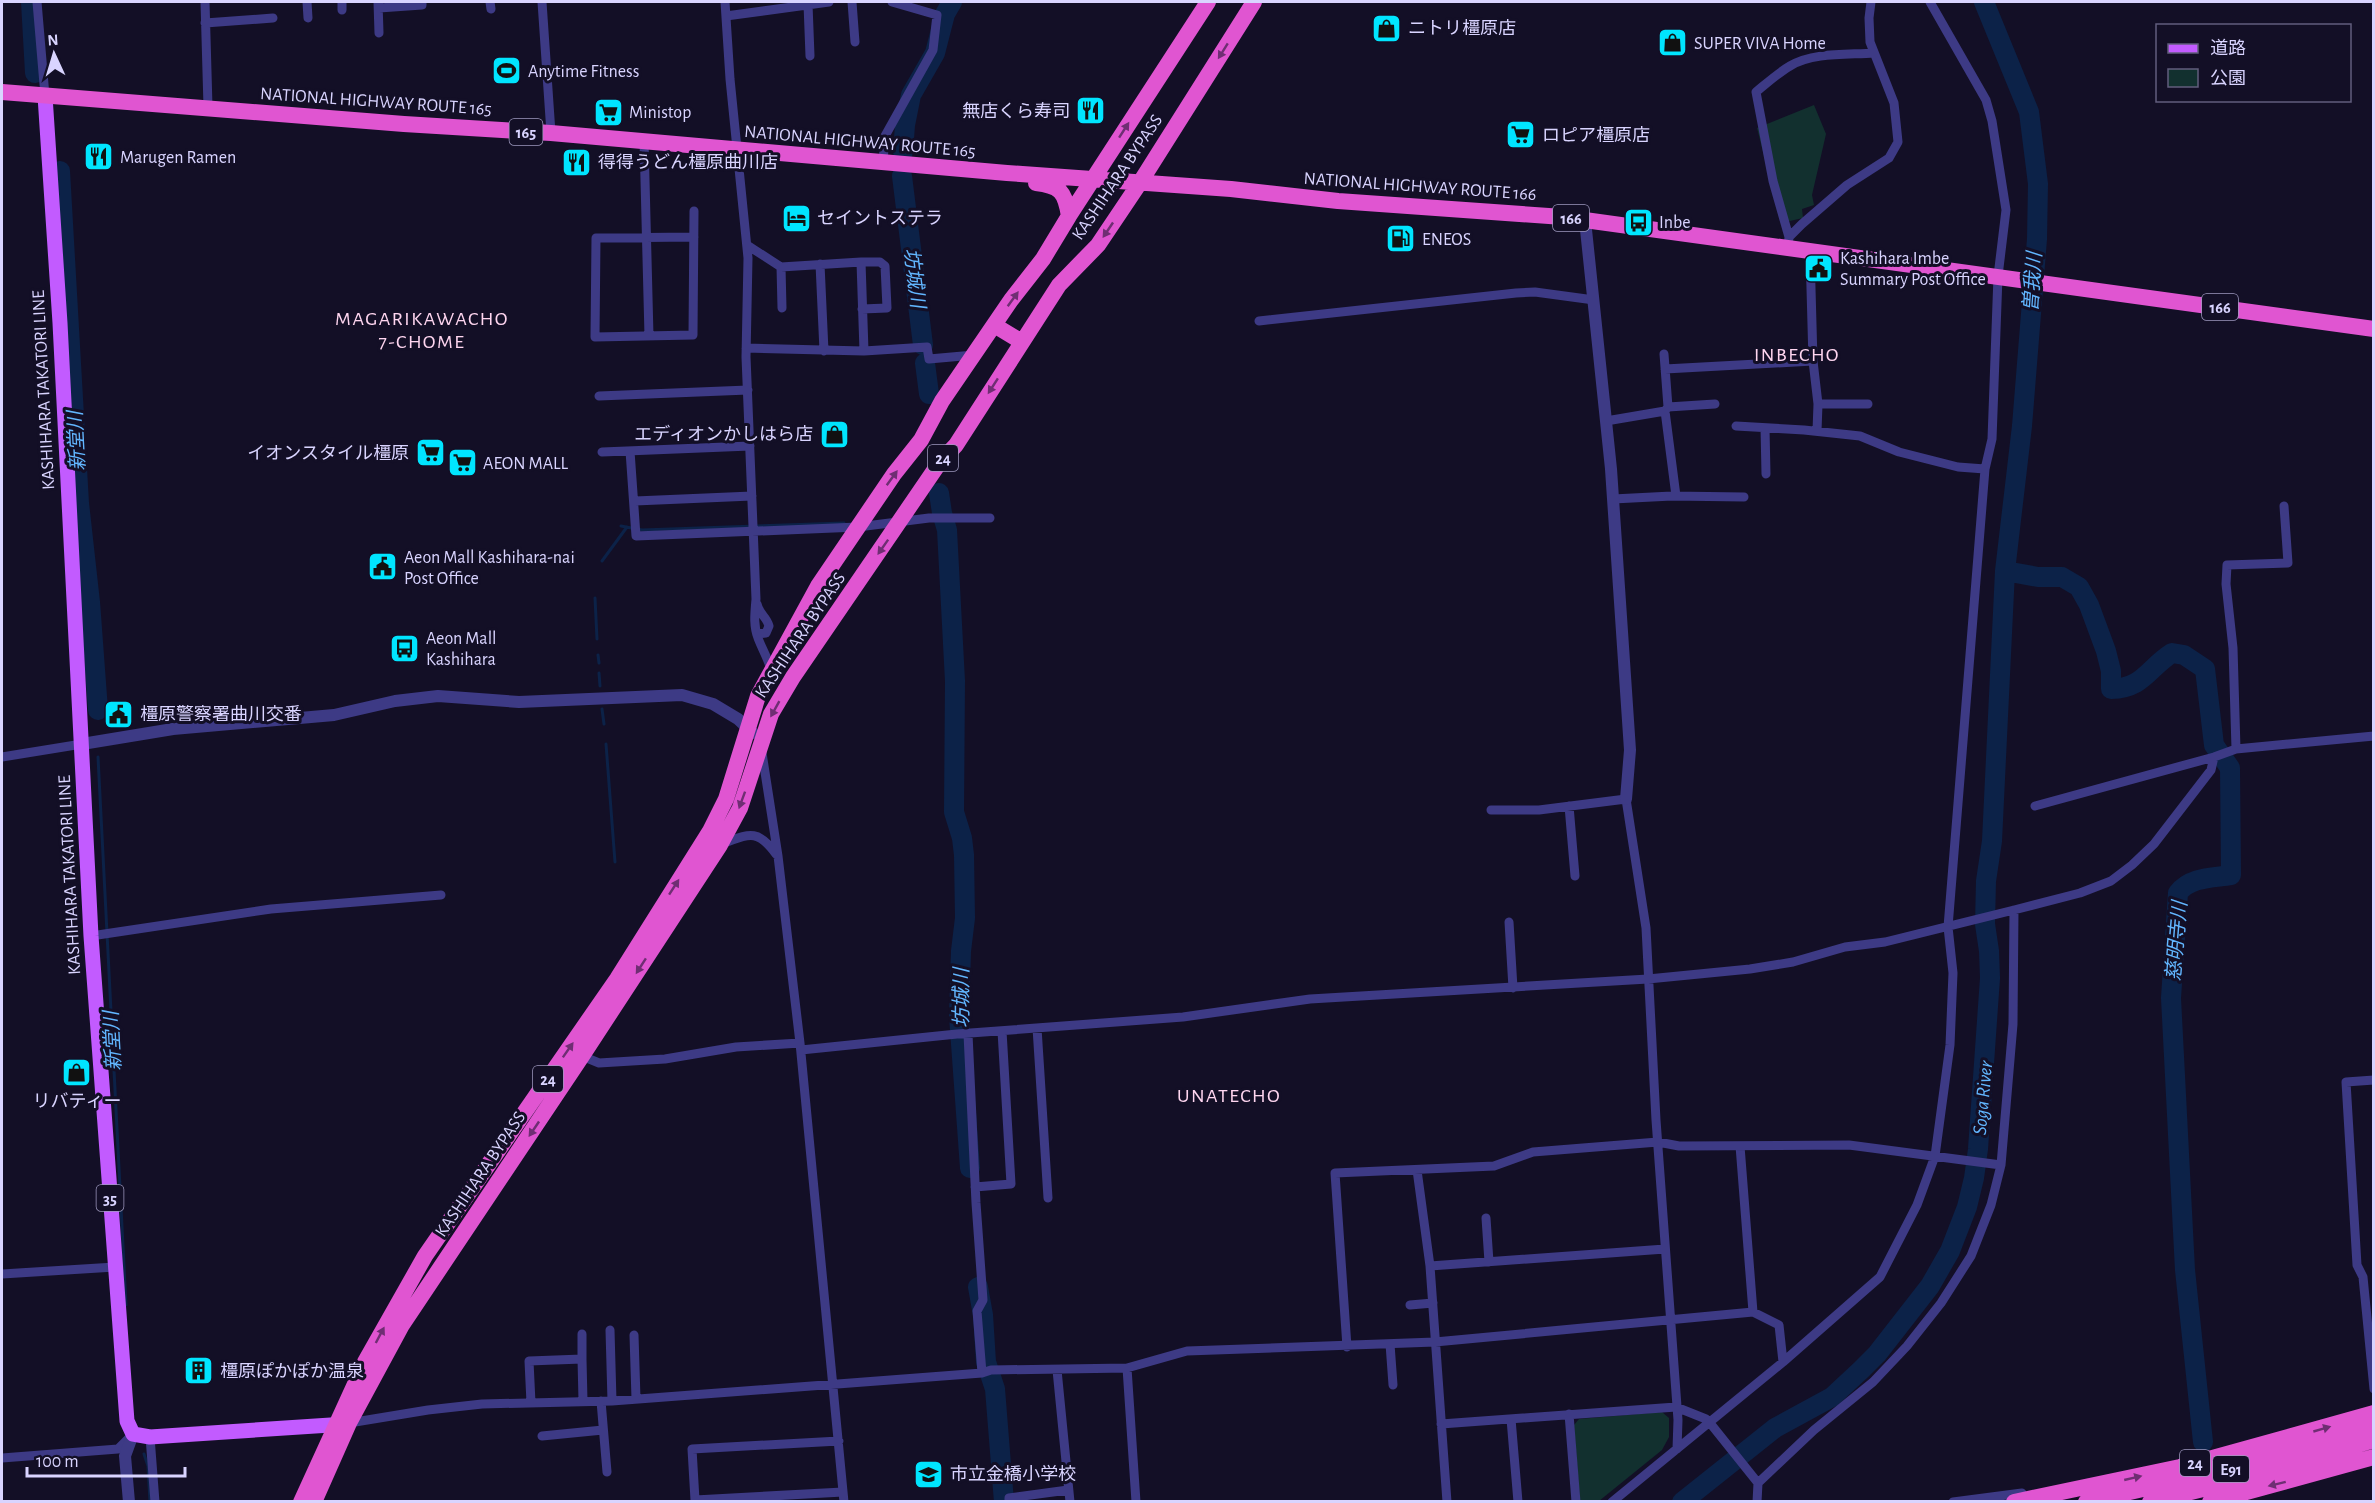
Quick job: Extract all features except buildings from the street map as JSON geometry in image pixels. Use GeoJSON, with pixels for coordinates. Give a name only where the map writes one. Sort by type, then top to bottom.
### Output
{"type":"FeatureCollection","features":[{"type":"Feature","properties":{"kind":"highway","name":"KASHIHARA BYPASS"},"geometry":{"type":"LineString","coordinates":[[314,1502],[365,1362],[425,1256],[616,979],[710,831],[726,799],[758,696],[818,586],[921,440],[942,401],[994,325],[1043,259],[1208,2]]}},
{"type":"Feature","properties":{"kind":"highway","name":"KASHIHARA BYPASS"},"geometry":{"type":"LineString","coordinates":[[301,1502],[342,1424],[402,1325],[720,845],[740,808],[771,714],[793,676],[940,462],[956,445],[1059,285],[1098,245],[1254,2]]}},
{"type":"Feature","properties":{"kind":"highway","name":"NATIONAL HIGHWAY ROUTE 165"},"geometry":{"type":"LineString","coordinates":[[2,92],[404,124],[552,133],[1007,173],[1141,181]]}},
{"type":"Feature","properties":{"kind":"highway"},"geometry":{"type":"LineString","coordinates":[[1007,173],[1026,182],[1051,185],[1059,190],[1066,199],[1069,216]]}},
{"type":"Feature","properties":{"kind":"highway","name":"NATIONAL HIGHWAY ROUTE 166"},"geometry":{"type":"LineString","coordinates":[[1141,181],[1338,201],[1505,212],[1788,243],[1810,252],[2373,329]]}},
{"type":"Feature","properties":{"kind":"highway"},"geometry":{"type":"LineString","coordinates":[[994,325],[1022,342]]}},
{"type":"Feature","properties":{"kind":"highway","name":"24"},"geometry":{"type":"LineString","coordinates":[[2014,1502],[2088,1494],[2373,1413]]}},
{"type":"Feature","properties":{"kind":"highway","name":"E91"},"geometry":{"type":"LineString","coordinates":[[2088,1494],[2239,1467],[2373,1427]]}},
{"type":"Feature","properties":{"kind":"highway","name":"E91"},"geometry":{"type":"LineString","coordinates":[[2150,1502],[2244,1479],[2373,1440]]}},
{"type":"Feature","properties":{"kind":"highway","name":"24"},"geometry":{"type":"LineString","coordinates":[[2215,1501],[2373,1456]]}},
{"type":"Feature","properties":{"kind":"main road","name":"KASHIHARA TAKATORI LINE"},"geometry":{"type":"LineString","coordinates":[[45,96],[82,744],[100,935],[115,1267],[127,1421],[133,1434]]}},
{"type":"Feature","properties":{"kind":"main road"},"geometry":{"type":"LineString","coordinates":[[133,1434],[150,1437],[342,1424]]}},
{"type":"Feature","properties":{"kind":"street"},"geometry":{"type":"LineString","coordinates":[[37,2],[45,96]]}},
{"type":"Feature","properties":{"kind":"street"},"geometry":{"type":"LineString","coordinates":[[205,2],[208,107]]}},
{"type":"Feature","properties":{"kind":"street"},"geometry":{"type":"LineString","coordinates":[[307,2],[308,18]]}},
{"type":"Feature","properties":{"kind":"street"},"geometry":{"type":"LineString","coordinates":[[380,33],[379,5],[422,5],[422,2]]}},
{"type":"Feature","properties":{"kind":"street"},"geometry":{"type":"LineString","coordinates":[[542,2],[552,133]]}},
{"type":"Feature","properties":{"kind":"street"},"geometry":{"type":"LineString","coordinates":[[725,2],[730,79],[747,245],[746,348],[756,599],[754,617],[757,634],[771,672]]}},
{"type":"Feature","properties":{"kind":"street"},"geometry":{"type":"LineString","coordinates":[[726,16],[797,4],[829,2]]}},
{"type":"Feature","properties":{"kind":"street"},"geometry":{"type":"LineString","coordinates":[[852,2],[855,42]]}},
{"type":"Feature","properties":{"kind":"street"},"geometry":{"type":"LineString","coordinates":[[883,162],[885,136],[933,50],[937,15],[892,2]]}},
{"type":"Feature","properties":{"kind":"street"},"geometry":{"type":"LineString","coordinates":[[1788,243],[1813,213],[1847,185],[1879,166],[1895,151],[1898,134],[1894,103],[1874,53],[1869,32],[1871,2]]}},
{"type":"Feature","properties":{"kind":"street"},"geometry":{"type":"LineString","coordinates":[[1612,1502],[1677,1449],[1712,1425],[1880,1277],[1917,1205],[1935,1156],[1950,1045],[1953,973],[1947,927],[1985,469],[1992,439],[1998,330],[1998,276],[2006,210],[1992,121],[1979,86],[1930,2]]}},
{"type":"Feature","properties":{"kind":"street"},"geometry":{"type":"LineString","coordinates":[[808,4],[810,56]]}},
{"type":"Feature","properties":{"kind":"street"},"geometry":{"type":"LineString","coordinates":[[205,23],[273,18]]}},
{"type":"Feature","properties":{"kind":"street"},"geometry":{"type":"LineString","coordinates":[[1788,243],[1773,181],[1756,92],[1791,65],[1802,60],[1813,57],[1874,53]]}},
{"type":"Feature","properties":{"kind":"street"},"geometry":{"type":"LineString","coordinates":[[644,141],[649,336]]}},
{"type":"Feature","properties":{"kind":"street"},"geometry":{"type":"LineString","coordinates":[[694,211],[694,237],[693,335],[595,337],[596,238],[694,237]]}},
{"type":"Feature","properties":{"kind":"street"},"geometry":{"type":"LineString","coordinates":[[1585,220],[1613,499],[1630,750],[1626,799],[1646,928],[1658,1142],[1679,1435],[1677,1449]]}},
{"type":"Feature","properties":{"kind":"street"},"geometry":{"type":"LineString","coordinates":[[747,245],[781,267],[880,262],[885,266],[887,308],[862,309]]}},
{"type":"Feature","properties":{"kind":"street"},"geometry":{"type":"LineString","coordinates":[[1810,252],[1813,361],[1818,404],[1817,431]]}},
{"type":"Feature","properties":{"kind":"street"},"geometry":{"type":"LineString","coordinates":[[861,262],[864,351]]}},
{"type":"Feature","properties":{"kind":"street"},"geometry":{"type":"LineString","coordinates":[[820,264],[824,351]]}},
{"type":"Feature","properties":{"kind":"street"},"geometry":{"type":"LineString","coordinates":[[781,267],[782,308]]}},
{"type":"Feature","properties":{"kind":"street"},"geometry":{"type":"LineString","coordinates":[[1259,321],[1515,293],[1535,292],[1594,300]]}},
{"type":"Feature","properties":{"kind":"street"},"geometry":{"type":"LineString","coordinates":[[746,348],[864,351],[927,347],[929,359],[974,355]]}},
{"type":"Feature","properties":{"kind":"street"},"geometry":{"type":"LineString","coordinates":[[1664,354],[1666,409],[1676,496]]}},
{"type":"Feature","properties":{"kind":"street"},"geometry":{"type":"LineString","coordinates":[[1665,369],[1813,361]]}},
{"type":"Feature","properties":{"kind":"street"},"geometry":{"type":"LineString","coordinates":[[599,396],[748,390]]}},
{"type":"Feature","properties":{"kind":"street"},"geometry":{"type":"LineString","coordinates":[[1606,421],[1666,409],[1715,404]]}},
{"type":"Feature","properties":{"kind":"street"},"geometry":{"type":"LineString","coordinates":[[1818,404],[1868,404]]}},
{"type":"Feature","properties":{"kind":"street"},"geometry":{"type":"LineString","coordinates":[[1736,426],[1860,436],[1899,452],[1958,467],[1985,469]]}},
{"type":"Feature","properties":{"kind":"street"},"geometry":{"type":"LineString","coordinates":[[1765,428],[1766,474]]}},
{"type":"Feature","properties":{"kind":"street"},"geometry":{"type":"LineString","coordinates":[[602,452],[750,446]]}},
{"type":"Feature","properties":{"kind":"street"},"geometry":{"type":"LineString","coordinates":[[630,451],[636,531],[753,532],[858,527],[902,520],[990,518]]}},
{"type":"Feature","properties":{"kind":"street"},"geometry":{"type":"LineString","coordinates":[[635,501],[752,496]]}},
{"type":"Feature","properties":{"kind":"street"},"geometry":{"type":"LineString","coordinates":[[1613,499],[1676,496],[1744,497]]}},
{"type":"Feature","properties":{"kind":"street"},"geometry":{"type":"LineString","coordinates":[[2236,749],[2233,648],[2226,584],[2227,565],[2288,563],[2284,506]]}},
{"type":"Feature","properties":{"kind":"street"},"geometry":{"type":"LineString","coordinates":[[2,757],[185,728],[334,716],[395,701],[438,696],[519,702],[682,695],[713,704],[747,727],[760,744],[778,856],[801,1047],[833,1383],[843,1497],[695,1500],[692,1449],[838,1442]]}},
{"type":"Feature","properties":{"kind":"street"},"geometry":{"type":"LineString","coordinates":[[2035,806],[2236,749],[2373,736]]}},
{"type":"Feature","properties":{"kind":"street"},"geometry":{"type":"LineString","coordinates":[[582,1056],[599,1063],[665,1059],[736,1047],[801,1047],[1037,1029],[1183,1017],[1310,999],[1648,979],[1750,969],[1793,962],[1845,947],[1885,942],[2014,910],[2090,889],[2110,881],[2132,865],[2154,844],[2211,770],[2214,757]]}},
{"type":"Feature","properties":{"kind":"street"},"geometry":{"type":"LineString","coordinates":[[1491,810],[1539,810],[1626,799]]}},
{"type":"Feature","properties":{"kind":"street"},"geometry":{"type":"LineString","coordinates":[[1569,806],[1575,876]]}},
{"type":"Feature","properties":{"kind":"street"},"geometry":{"type":"LineString","coordinates":[[720,845],[746,834],[757,836],[767,842],[778,856]]}},
{"type":"Feature","properties":{"kind":"street"},"geometry":{"type":"LineString","coordinates":[[100,935],[271,909],[441,896]]}},
{"type":"Feature","properties":{"kind":"street"},"geometry":{"type":"LineString","coordinates":[[1757,1481],[1873,1382],[1907,1346],[1941,1304],[1971,1256],[1991,1205],[2001,1165],[2013,1024],[2014,910]]}},
{"type":"Feature","properties":{"kind":"street"},"geometry":{"type":"LineString","coordinates":[[1509,922],[1514,988]]}},
{"type":"Feature","properties":{"kind":"street"},"geometry":{"type":"LineString","coordinates":[[1037,1029],[1048,1198]]}},
{"type":"Feature","properties":{"kind":"street"},"geometry":{"type":"LineString","coordinates":[[975,1187],[1011,1184],[1002,1031]]}},
{"type":"Feature","properties":{"kind":"street"},"geometry":{"type":"LineString","coordinates":[[963,1034],[986,1372]]}},
{"type":"Feature","properties":{"kind":"street"},"geometry":{"type":"LineString","coordinates":[[2373,1080],[2346,1082],[2357,1265],[2368,1277],[2373,1389]]}},
{"type":"Feature","properties":{"kind":"street"},"geometry":{"type":"LineString","coordinates":[[1347,1347],[1335,1173],[1494,1166],[1533,1152],[1658,1142],[1679,1146],[1849,1145],[2001,1165]]}},
{"type":"Feature","properties":{"kind":"street"},"geometry":{"type":"LineString","coordinates":[[1740,1146],[1753,1312]]}},
{"type":"Feature","properties":{"kind":"street"},"geometry":{"type":"LineString","coordinates":[[1418,1170],[1430,1266],[1448,1502]]}},
{"type":"Feature","properties":{"kind":"street"},"geometry":{"type":"LineString","coordinates":[[1486,1218],[1489,1262]]}},
{"type":"Feature","properties":{"kind":"street"},"geometry":{"type":"LineString","coordinates":[[1430,1266],[1665,1249]]}},
{"type":"Feature","properties":{"kind":"street"},"geometry":{"type":"LineString","coordinates":[[2,1274],[115,1267]]}},
{"type":"Feature","properties":{"kind":"street"},"geometry":{"type":"LineString","coordinates":[[1410,1305],[1432,1303]]}},
{"type":"Feature","properties":{"kind":"street"},"geometry":{"type":"LineString","coordinates":[[342,1424],[482,1404],[612,1401],[986,1372],[1127,1368],[1187,1351],[1347,1347],[1435,1342],[1753,1312],[1779,1325],[1783,1362]]}},
{"type":"Feature","properties":{"kind":"street"},"geometry":{"type":"LineString","coordinates":[[610,1330],[612,1401]]}},
{"type":"Feature","properties":{"kind":"street"},"geometry":{"type":"LineString","coordinates":[[582,1334],[583,1401]]}},
{"type":"Feature","properties":{"kind":"street"},"geometry":{"type":"LineString","coordinates":[[634,1335],[636,1399]]}},
{"type":"Feature","properties":{"kind":"street"},"geometry":{"type":"LineString","coordinates":[[1390,1344],[1393,1384]]}},
{"type":"Feature","properties":{"kind":"street"},"geometry":{"type":"LineString","coordinates":[[531,1403],[529,1361],[582,1359]]}},
{"type":"Feature","properties":{"kind":"street"},"geometry":{"type":"LineString","coordinates":[[1127,1368],[1137,1502]]}},
{"type":"Feature","properties":{"kind":"street"},"geometry":{"type":"LineString","coordinates":[[1057,1370],[1070,1502]]}},
{"type":"Feature","properties":{"kind":"street"},"geometry":{"type":"LineString","coordinates":[[601,1401],[606,1472]]}},
{"type":"Feature","properties":{"kind":"street"},"geometry":{"type":"LineString","coordinates":[[1441,1424],[1676,1407],[1707,1419],[1757,1481],[1757,1502]]}},
{"type":"Feature","properties":{"kind":"street"},"geometry":{"type":"LineString","coordinates":[[1569,1414],[1576,1502]]}},
{"type":"Feature","properties":{"kind":"street"},"geometry":{"type":"LineString","coordinates":[[1511,1419],[1518,1502]]}},
{"type":"Feature","properties":{"kind":"street"},"geometry":{"type":"LineString","coordinates":[[542,1436],[603,1430]]}},
{"type":"Feature","properties":{"kind":"street"},"geometry":{"type":"LineString","coordinates":[[2,1458],[118,1449],[133,1434]]}},
{"type":"Feature","properties":{"kind":"street"},"geometry":{"type":"LineString","coordinates":[[129,1502],[125,1456],[133,1434]]}},
{"type":"Feature","properties":{"kind":"street"},"geometry":{"type":"LineString","coordinates":[[150,1437],[155,1502]]}},
{"type":"Feature","properties":{"kind":"street"},"geometry":{"type":"LineString","coordinates":[[1010,1502],[1009,1498],[1068,1490]]}},
{"type":"Feature","properties":{"kind":"street"},"geometry":{"type":"LineString","coordinates":[[1953,1502],[2088,1494]]}},
{"type":"Feature","properties":{"kind":"green space"},"geometry":{"type":"Polygon","coordinates":[[[1814,105],[1826,134],[1812,195],[1814,205],[1802,209],[1803,218],[1781,223],[1757,128],[1814,105]]]}},
{"type":"Feature","properties":{"kind":"green space"},"geometry":{"type":"Polygon","coordinates":[[[1662,1412],[1669,1418],[1669,1437],[1662,1450],[1599,1501],[1580,1501],[1574,1425],[1579,1419],[1662,1412]]]}},
{"type":"Feature","properties":{"kind":"waterway"},"geometry":{"type":"LineString","coordinates":[[31,2],[35,73]]}},
{"type":"Feature","properties":{"kind":"waterway","name":"坊城川"},"geometry":{"type":"LineString","coordinates":[[903,152],[911,95],[935,53],[945,14],[952,2]]}},
{"type":"Feature","properties":{"kind":"waterway","name":"Soga River"},"geometry":{"type":"LineString","coordinates":[[1682,1502],[1775,1428],[1832,1397],[1877,1354],[1930,1286],[1950,1251],[1967,1207],[1974,1178],[1990,978],[1985,924],[1986,881],[1992,841],[2005,571],[2022,426],[2037,239],[2038,184],[2029,112],[1984,2]]}},
{"type":"Feature","properties":{"kind":"waterway","name":"新堂川"},"geometry":{"type":"LineString","coordinates":[[60,171],[79,503],[90,602],[98,710]]}},
{"type":"Feature","properties":{"kind":"waterway","name":"坊城川"},"geometry":{"type":"LineString","coordinates":[[902,176],[923,345]]}},
{"type":"Feature","properties":{"kind":"waterway","name":"坊城川"},"geometry":{"type":"LineString","coordinates":[[925,363],[929,394]]}},
{"type":"Feature","properties":{"kind":"waterway","name":"坊城川"},"geometry":{"type":"LineString","coordinates":[[939,493],[947,530],[955,681],[954,812],[962,838],[964,855],[965,918],[961,951],[959,1016],[970,1168]]}},
{"type":"Feature","properties":{"kind":"waterway"},"geometry":{"type":"LineString","coordinates":[[621,526],[642,530],[844,523]]}},
{"type":"Feature","properties":{"kind":"waterway"},"geometry":{"type":"LineString","coordinates":[[602,561],[627,527]]}},
{"type":"Feature","properties":{"kind":"waterway","name":"慈明寺川"},"geometry":{"type":"LineString","coordinates":[[2005,571],[2038,577],[2062,577],[2079,587],[2089,605],[2106,651],[2111,671],[2111,689],[2122,688],[2138,681],[2172,653],[2184,655],[2205,669],[2214,745],[2230,768],[2231,875],[2195,881],[2178,893],[2171,998],[2185,1270],[2203,1442]]}},
{"type":"Feature","properties":{"kind":"waterway"},"geometry":{"type":"LineString","coordinates":[[595,598],[597,639]]}},
{"type":"Feature","properties":{"kind":"waterway"},"geometry":{"type":"LineString","coordinates":[[598,655],[599,663]]}},
{"type":"Feature","properties":{"kind":"waterway"},"geometry":{"type":"LineString","coordinates":[[599,673],[600,686]]}},
{"type":"Feature","properties":{"kind":"waterway"},"geometry":{"type":"LineString","coordinates":[[602,709],[604,724]]}},
{"type":"Feature","properties":{"kind":"waterway"},"geometry":{"type":"LineString","coordinates":[[606,744],[615,862]]}},
{"type":"Feature","properties":{"kind":"waterway","name":"新堂川"},"geometry":{"type":"LineString","coordinates":[[98,757],[126,1305]]}},
{"type":"Feature","properties":{"kind":"waterway","name":"坊城川"},"geometry":{"type":"LineString","coordinates":[[978,1287],[983,1315],[986,1362],[995,1389],[1004,1502]]}},
{"type":"Feature","properties":{"kind":"waterway","name":"新堂川"},"geometry":{"type":"LineString","coordinates":[[144,1454],[148,1466],[150,1502]]}},
{"type":"Feature","properties":{"kind":"place","name":"ニトリ橿原店"},"geometry":{"type":"Point","coordinates":[1387,28]}},
{"type":"Feature","properties":{"kind":"place","name":"SUPER VIVA Home"},"geometry":{"type":"Point","coordinates":[1673,43]}},
{"type":"Feature","properties":{"kind":"place","name":"Anytime Fitness"},"geometry":{"type":"Point","coordinates":[507,71]}},
{"type":"Feature","properties":{"kind":"place","name":"無店くら寿司"},"geometry":{"type":"Point","coordinates":[1091,111]}},
{"type":"Feature","properties":{"kind":"place","name":"Ministop"},"geometry":{"type":"Point","coordinates":[608,112]}},
{"type":"Feature","properties":{"kind":"place","name":"ロピア橿原店"},"geometry":{"type":"Point","coordinates":[1521,135]}},
{"type":"Feature","properties":{"kind":"place","name":"Marugen Ramen"},"geometry":{"type":"Point","coordinates":[99,157]}},
{"type":"Feature","properties":{"kind":"place","name":"得得うどん橿原曲川店"},"geometry":{"type":"Point","coordinates":[577,162]}},
{"type":"Feature","properties":{"kind":"place","name":"セイントステラ"},"geometry":{"type":"Point","coordinates":[796,218]}},
{"type":"Feature","properties":{"kind":"place","name":"Inbe"},"geometry":{"type":"Point","coordinates":[1638,222]}},
{"type":"Feature","properties":{"kind":"place","name":"ENEOS"},"geometry":{"type":"Point","coordinates":[1401,239]}},
{"type":"Feature","properties":{"kind":"place","name":"Kashihara Imbe Summary Post Office"},"geometry":{"type":"Point","coordinates":[1819,268]}},
{"type":"Feature","properties":{"kind":"place","name":"エディオンかしはら店"},"geometry":{"type":"Point","coordinates":[834,434]}},
{"type":"Feature","properties":{"kind":"place","name":"イオンスタイル橿原"},"geometry":{"type":"Point","coordinates":[430,453]}},
{"type":"Feature","properties":{"kind":"place","name":"AEON MALL"},"geometry":{"type":"Point","coordinates":[462,463]}},
{"type":"Feature","properties":{"kind":"place","name":"Aeon Mall Kashihara-nai Post Office"},"geometry":{"type":"Point","coordinates":[383,567]}},
{"type":"Feature","properties":{"kind":"place","name":"Aeon Mall Kashihara"},"geometry":{"type":"Point","coordinates":[405,648]}},
{"type":"Feature","properties":{"kind":"place","name":"橿原警察署曲川交番"},"geometry":{"type":"Point","coordinates":[119,714]}},
{"type":"Feature","properties":{"kind":"place","name":"リバティー"},"geometry":{"type":"Point","coordinates":[77,1072]}},
{"type":"Feature","properties":{"kind":"place","name":"橿原ぽかぽか温泉"},"geometry":{"type":"Point","coordinates":[199,1371]}},
{"type":"Feature","properties":{"kind":"place","name":"市立金橋小学校"},"geometry":{"type":"Point","coordinates":[929,1474]}},
{"type":"Feature","properties":{"kind":"district","name":"MAGARIKAWACHO 7-CHOME"},"geometry":{"type":"Point","coordinates":[422,330]}},
{"type":"Feature","properties":{"kind":"district","name":"INBECHO"},"geometry":{"type":"Point","coordinates":[1797,354]}},
{"type":"Feature","properties":{"kind":"district","name":"UNATECHO"},"geometry":{"type":"Point","coordinates":[1229,1095]}},
{"type":"Feature","properties":{"kind":"water label","name":"曽我川"},"geometry":{"type":"Point","coordinates":[2032,282]}}]}
